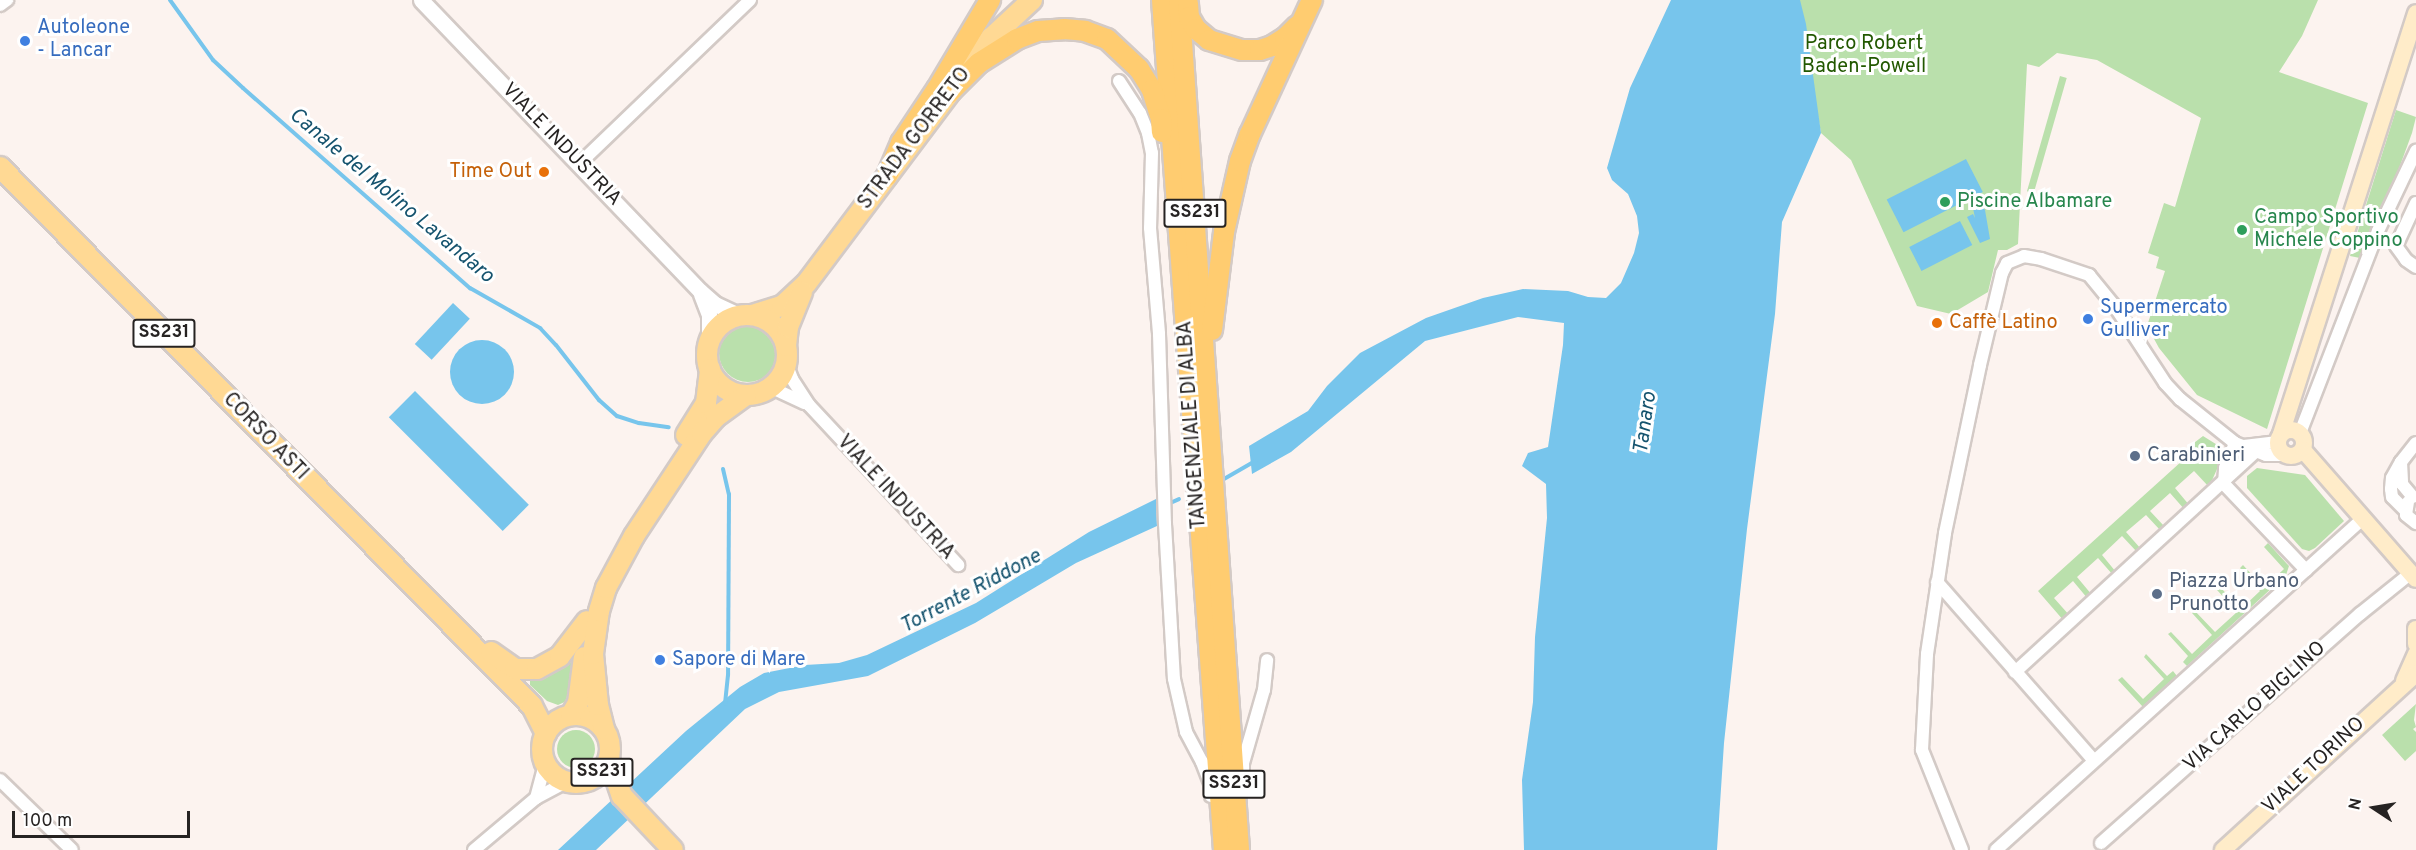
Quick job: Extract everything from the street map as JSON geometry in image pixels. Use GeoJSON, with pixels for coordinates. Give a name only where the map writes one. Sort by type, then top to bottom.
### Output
{"type":"FeatureCollection","features":[{"type":"Feature","properties":{"kind":"highway"},"geometry":{"type":"LineString","coordinates":[[887,176],[901,143],[990,0]]}},
{"type":"Feature","properties":{"kind":"highway","name":"TANGENZIALE DI ALBA"},"geometry":{"type":"LineString","coordinates":[[1162,0],[1184,299],[1222,718],[1239,850]]}},
{"type":"Feature","properties":{"kind":"highway","name":"TANGENZIALE DI ALBA"},"geometry":{"type":"LineString","coordinates":[[1179,0],[1208,425],[1222,718],[1224,850]]}},
{"type":"Feature","properties":{"kind":"highway"},"geometry":{"type":"LineString","coordinates":[[1187,0],[1190,17],[1196,29],[1209,40],[1242,50],[1260,50],[1272,46],[1285,38],[1309,9]]}},
{"type":"Feature","properties":{"kind":"highway"},"geometry":{"type":"LineString","coordinates":[[1208,425],[1217,272],[1231,192],[1250,134],[1309,9]]}},
{"type":"Feature","properties":{"kind":"highway"},"geometry":{"type":"LineString","coordinates":[[948,94],[979,63],[1017,39],[1038,32],[1064,29],[1085,31],[1107,39],[1122,50],[1139,69],[1152,90],[1161,119],[1167,193],[1184,299]]}},
{"type":"Feature","properties":{"kind":"main road","name":"STRADA GORRETO"},"geometry":{"type":"LineString","coordinates":[[746,315],[782,306],[806,284],[991,38],[1032,0]]}},
{"type":"Feature","properties":{"kind":"main road"},"geometry":{"type":"LineString","coordinates":[[2281,444],[2303,367],[2416,13]]}},
{"type":"Feature","properties":{"kind":"main road","name":"CORSO ASTI"},"geometry":{"type":"LineString","coordinates":[[0,167],[532,706]]}},
{"type":"Feature","properties":{"kind":"main road","name":"STRADA GORRETO"},"geometry":{"type":"LineString","coordinates":[[786,355],[788,327],[806,284]]}},
{"type":"Feature","properties":{"kind":"main road"},"geometry":{"type":"LineString","coordinates":[[546,734],[556,721],[567,716],[578,703],[587,621],[598,586],[621,537],[665,465],[701,415],[709,390],[710,369],[707,356],[709,343],[721,325],[746,315],[774,325],[786,355],[783,373],[770,387],[746,395],[716,417],[702,433],[634,536],[606,588],[599,611],[593,654],[598,705],[604,729]]}},
{"type":"Feature","properties":{"kind":"main road"},"geometry":{"type":"LineString","coordinates":[[2281,444],[2297,455],[2301,441],[2298,403],[2303,367]]}},
{"type":"Feature","properties":{"kind":"main road"},"geometry":{"type":"LineString","coordinates":[[710,369],[724,387],[746,395]]}},
{"type":"Feature","properties":{"kind":"main road"},"geometry":{"type":"LineString","coordinates":[[2281,444],[2292,430],[2415,578]]}},
{"type":"Feature","properties":{"kind":"main road"},"geometry":{"type":"LineString","coordinates":[[327,500],[358,517],[485,647],[501,662],[515,669],[537,669],[551,663],[568,649],[587,621]]}},
{"type":"Feature","properties":{"kind":"main road"},"geometry":{"type":"LineString","coordinates":[[2416,628],[2416,644]]}},
{"type":"Feature","properties":{"kind":"main road","name":"VIALE TORINO"},"geometry":{"type":"LineString","coordinates":[[2223,850],[2410,678],[2416,654]]}},
{"type":"Feature","properties":{"kind":"main road","name":"SS231"},"geometry":{"type":"LineString","coordinates":[[532,706],[567,716],[590,718],[604,729],[611,749],[609,759],[600,774],[575,783]]}},
{"type":"Feature","properties":{"kind":"main road","name":"SS231"},"geometry":{"type":"LineString","coordinates":[[532,706],[546,734],[543,744],[546,765],[551,772],[575,783],[619,794]]}},
{"type":"Feature","properties":{"kind":"main road","name":"SS231"},"geometry":{"type":"LineString","coordinates":[[609,759],[619,794],[673,850]]}},
{"type":"Feature","properties":{"kind":"street"},"geometry":{"type":"LineString","coordinates":[[0,5],[7,0]]}},
{"type":"Feature","properties":{"kind":"street","name":"VIALE INDUSTRIA"},"geometry":{"type":"LineString","coordinates":[[421,0],[700,291],[715,304],[746,315]]}},
{"type":"Feature","properties":{"kind":"street"},"geometry":{"type":"LineString","coordinates":[[579,164],[750,0]]}},
{"type":"Feature","properties":{"kind":"street"},"geometry":{"type":"LineString","coordinates":[[1119,81],[1140,113],[1149,133],[1152,153],[1150,228],[1159,344],[1165,524],[1174,679],[1186,732],[1210,783],[1215,850]]}},
{"type":"Feature","properties":{"kind":"street"},"geometry":{"type":"LineString","coordinates":[[2301,441],[2378,231],[2416,151]]}},
{"type":"Feature","properties":{"kind":"street"},"geometry":{"type":"LineString","coordinates":[[2416,203],[2396,246],[2406,260],[2416,267]]}},
{"type":"Feature","properties":{"kind":"street"},"geometry":{"type":"LineString","coordinates":[[1962,850],[1922,750],[1927,654],[1937,582],[1980,365],[2002,273],[2007,263],[2013,258],[2024,256],[2041,259],[2089,275],[2126,323],[2165,383],[2180,399],[2239,444],[2255,452]]}},
{"type":"Feature","properties":{"kind":"street","name":"VIALE INDUSTRIA"},"geometry":{"type":"LineString","coordinates":[[700,291],[709,315],[709,343]]}},
{"type":"Feature","properties":{"kind":"street","name":"VIALE INDUSTRIA"},"geometry":{"type":"LineString","coordinates":[[786,355],[792,379],[809,405],[958,565]]}},
{"type":"Feature","properties":{"kind":"street","name":"VIALE INDUSTRIA"},"geometry":{"type":"LineString","coordinates":[[770,387],[809,405]]}},
{"type":"Feature","properties":{"kind":"street"},"geometry":{"type":"LineString","coordinates":[[2416,443],[2392,478],[2391,489],[2392,496],[2405,510],[2408,519],[2416,523]]}},
{"type":"Feature","properties":{"kind":"street"},"geometry":{"type":"LineString","coordinates":[[2239,444],[2281,444]]}},
{"type":"Feature","properties":{"kind":"street"},"geometry":{"type":"LineString","coordinates":[[2239,444],[2225,468],[2224,484],[2306,570]]}},
{"type":"Feature","properties":{"kind":"street"},"geometry":{"type":"LineString","coordinates":[[2015,672],[2224,484],[2255,452],[2281,444]]}},
{"type":"Feature","properties":{"kind":"street"},"geometry":{"type":"LineString","coordinates":[[2401,462],[2402,484],[2415,497],[2406,504],[2405,510]]}},
{"type":"Feature","properties":{"kind":"street"},"geometry":{"type":"LineString","coordinates":[[1996,850],[2364,518]]}},
{"type":"Feature","properties":{"kind":"street","name":"VIA CARLO BIGLINO"},"geometry":{"type":"LineString","coordinates":[[2101,843],[2360,614],[2415,578]]}},
{"type":"Feature","properties":{"kind":"street"},"geometry":{"type":"LineString","coordinates":[[1937,582],[2094,761]]}},
{"type":"Feature","properties":{"kind":"street"},"geometry":{"type":"LineString","coordinates":[[1248,850],[1243,763],[1264,690],[1267,660]]}},
{"type":"Feature","properties":{"kind":"street"},"geometry":{"type":"LineString","coordinates":[[536,798],[546,765]]}},
{"type":"Feature","properties":{"kind":"street"},"geometry":{"type":"LineString","coordinates":[[0,780],[72,850]]}},
{"type":"Feature","properties":{"kind":"street"},"geometry":{"type":"LineString","coordinates":[[474,850],[536,798],[575,783]]}},
{"type":"Feature","properties":{"kind":"green space","name":"Parco Robert Baden-Powell"},"geometry":{"type":"Polygon","coordinates":[[[1797,0],[2318,0],[2302,36],[2279,72],[2368,103],[2267,429],[2197,395],[2159,348],[2147,326],[2165,271],[2156,268],[2159,257],[2148,253],[2164,203],[2175,207],[2201,118],[2097,60],[2057,53],[2039,67],[2027,64],[2018,244],[2007,250],[1998,250],[1988,292],[1951,314],[1917,306],[1851,160],[1821,133],[1797,0]]]}},
{"type":"Feature","properties":{"kind":"green space"},"geometry":{"type":"Polygon","coordinates":[[[2060,76],[2067,78],[2034,193],[2027,191],[2060,76]]]}},
{"type":"Feature","properties":{"kind":"green space"},"geometry":{"type":"Polygon","coordinates":[[[2396,110],[2416,117],[2412,133],[2376,231],[2360,258],[2350,256],[2396,110]]]}},
{"type":"Feature","properties":{"kind":"green space"},"geometry":{"type":"Polygon","coordinates":[[[748,324],[759,326],[769,332],[775,342],[777,353],[775,364],[769,374],[759,380],[748,382],[737,380],[727,374],[721,364],[719,353],[721,342],[727,332],[737,326],[748,324]]]}},
{"type":"Feature","properties":{"kind":"green space"},"geometry":{"type":"Polygon","coordinates":[[[2203,436],[2219,446],[2222,458],[2209,487],[2194,471],[2175,488],[2190,506],[2185,510],[2170,493],[2150,511],[2164,526],[2160,530],[2146,515],[2126,532],[2141,549],[2137,552],[2122,536],[2102,555],[2116,572],[2113,575],[2098,558],[2077,577],[2092,595],[2088,599],[2073,581],[2054,598],[2070,616],[2064,621],[2038,591],[2193,451],[2190,446],[2203,436]]]}},
{"type":"Feature","properties":{"kind":"green space"},"geometry":{"type":"Polygon","coordinates":[[[2257,468],[2305,475],[2344,521],[2315,548],[2309,551],[2302,549],[2247,488],[2247,476],[2257,468]]]}},
{"type":"Feature","properties":{"kind":"green space"},"geometry":{"type":"Polygon","coordinates":[[[2268,543],[2289,566],[2286,575],[2187,666],[2183,662],[2188,656],[2168,634],[2171,632],[2192,654],[2212,635],[2192,613],[2194,610],[2215,632],[2237,612],[2217,590],[2220,587],[2241,609],[2260,591],[2240,568],[2243,565],[2264,588],[2284,569],[2264,547],[2268,543]]]}},
{"type":"Feature","properties":{"kind":"green space"},"geometry":{"type":"Polygon","coordinates":[[[577,645],[578,676],[569,700],[558,705],[547,701],[530,685],[530,674],[577,645]]]}},
{"type":"Feature","properties":{"kind":"green space"},"geometry":{"type":"Polygon","coordinates":[[[2146,654],[2167,676],[2173,671],[2177,676],[2143,707],[2118,680],[2122,677],[2143,699],[2164,679],[2144,657],[2146,654]]]}},
{"type":"Feature","properties":{"kind":"green space"},"geometry":{"type":"Polygon","coordinates":[[[2416,704],[2414,720],[2416,727],[2413,729],[2416,732],[2416,751],[2405,761],[2382,735],[2416,704]]]}},
{"type":"Feature","properties":{"kind":"green space"},"geometry":{"type":"Polygon","coordinates":[[[576,730],[590,735],[595,749],[590,763],[576,768],[562,763],[557,749],[562,735],[576,730]]]}},
{"type":"Feature","properties":{"kind":"water","name":"Tanaro"},"geometry":{"type":"Polygon","coordinates":[[[1671,0],[1800,0],[1806,24],[1821,133],[1782,222],[1775,314],[1747,529],[1724,743],[1717,850],[1524,850],[1522,780],[1533,702],[1535,637],[1547,518],[1546,484],[1522,466],[1528,453],[1548,447],[1563,345],[1564,323],[1518,317],[1425,341],[1291,452],[1252,474],[1249,446],[1308,411],[1327,386],[1360,353],[1426,318],[1483,298],[1523,289],[1568,291],[1588,297],[1606,298],[1621,283],[1634,253],[1639,233],[1637,216],[1628,194],[1612,180],[1607,168],[1630,88],[1671,0]]]}},
{"type":"Feature","properties":{"kind":"water"},"geometry":{"type":"Polygon","coordinates":[[[1966,159],[1983,192],[1903,232],[1887,199],[1966,159]]]}},
{"type":"Feature","properties":{"kind":"water"},"geometry":{"type":"Polygon","coordinates":[[[1981,205],[1985,210],[1990,239],[1980,243],[1967,217],[1973,214],[1975,218],[1973,208],[1981,205]]]}},
{"type":"Feature","properties":{"kind":"water"},"geometry":{"type":"Polygon","coordinates":[[[1960,221],[1972,245],[1921,271],[1909,247],[1960,221]]]}},
{"type":"Feature","properties":{"kind":"water"},"geometry":{"type":"Polygon","coordinates":[[[453,303],[470,319],[432,360],[415,344],[453,303]]]}},
{"type":"Feature","properties":{"kind":"water"},"geometry":{"type":"Polygon","coordinates":[[[482,340],[500,346],[508,354],[514,372],[508,390],[500,398],[482,404],[464,398],[456,390],[450,372],[456,354],[464,346],[482,340]]]}},
{"type":"Feature","properties":{"kind":"water"},"geometry":{"type":"Polygon","coordinates":[[[415,391],[529,505],[503,531],[389,417],[415,391]]]}},
{"type":"Feature","properties":{"kind":"water"},"geometry":{"type":"Polygon","coordinates":[[[1156,499],[1157,526],[1076,563],[975,623],[868,676],[779,692],[745,709],[596,850],[558,850],[686,731],[740,687],[764,673],[805,665],[839,663],[867,655],[976,603],[1089,532],[1156,499]]]}},
{"type":"Feature","properties":{"kind":"waterway","name":"Canale del Molino Lavandaro"},"geometry":{"type":"LineString","coordinates":[[170,0],[213,60],[243,88],[470,288],[540,328],[599,400],[617,416],[639,423],[669,427]]}},
{"type":"Feature","properties":{"kind":"waterway","name":"Torrente Riddone"},"geometry":{"type":"LineString","coordinates":[[1224,479],[1255,461]]}},
{"type":"Feature","properties":{"kind":"waterway","name":"Canale del Molino Lavandaro"},"geometry":{"type":"LineString","coordinates":[[723,469],[729,494],[728,675],[725,704]]}},
{"type":"Feature","properties":{"kind":"waterway","name":"Torrente Riddone"},"geometry":{"type":"LineString","coordinates":[[1168,504],[1179,499]]}},
{"type":"Feature","properties":{"kind":"place","name":"Autoleone - Lancar"},"geometry":{"type":"Point","coordinates":[25,41]}},
{"type":"Feature","properties":{"kind":"place","name":"Time Out"},"geometry":{"type":"Point","coordinates":[544,172]}},
{"type":"Feature","properties":{"kind":"place","name":"Piscine Albamare"},"geometry":{"type":"Point","coordinates":[1945,202]}},
{"type":"Feature","properties":{"kind":"place","name":"Campo Sportivo Michele Coppino"},"geometry":{"type":"Point","coordinates":[2242,230]}},
{"type":"Feature","properties":{"kind":"place","name":"Supermercato Gulliver"},"geometry":{"type":"Point","coordinates":[2088,319]}},
{"type":"Feature","properties":{"kind":"place","name":"Caffè Latino"},"geometry":{"type":"Point","coordinates":[1937,323]}},
{"type":"Feature","properties":{"kind":"place","name":"Carabinieri"},"geometry":{"type":"Point","coordinates":[2135,456]}},
{"type":"Feature","properties":{"kind":"place","name":"Piazza Urbano Prunotto"},"geometry":{"type":"Point","coordinates":[2157,594]}},
{"type":"Feature","properties":{"kind":"place","name":"Sapore di Mare"},"geometry":{"type":"Point","coordinates":[660,660]}}]}
